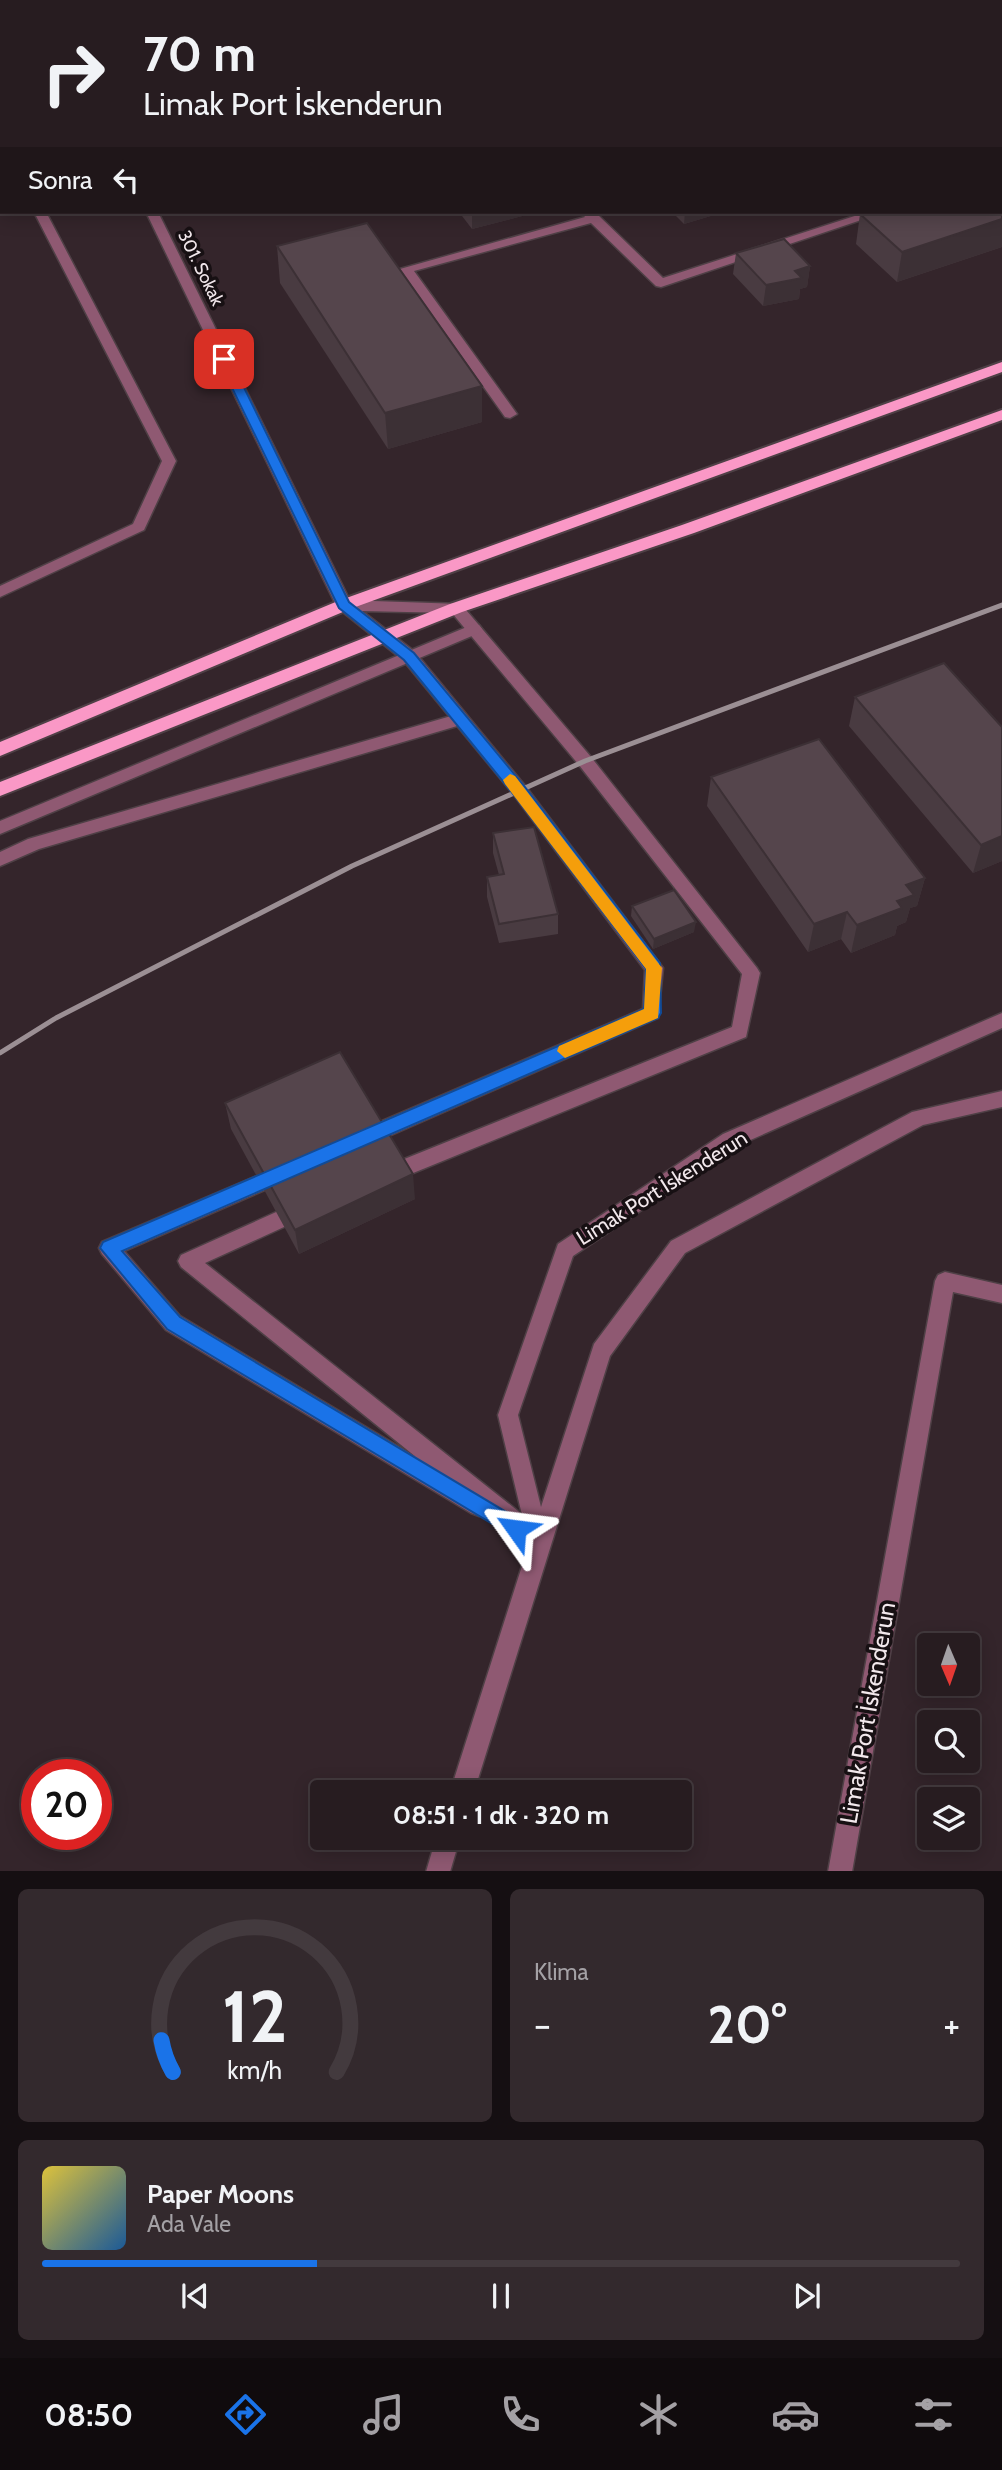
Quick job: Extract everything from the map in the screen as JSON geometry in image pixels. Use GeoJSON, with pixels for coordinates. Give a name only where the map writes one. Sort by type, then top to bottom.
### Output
{"type":"FeatureCollection","features":[{"type":"Feature","properties":{"kind":"highway"},"geometry":{"type":"LineString","coordinates":[[0,749],[344,605],[1002,368]]}},
{"type":"Feature","properties":{"kind":"highway"},"geometry":{"type":"LineString","coordinates":[[0,789],[456,608],[688,529],[1002,415]]}},
{"type":"Feature","properties":{"kind":"street"},"geometry":{"type":"LineString","coordinates":[[0,592],[139,527],[169,461],[41,214]]}},
{"type":"Feature","properties":{"kind":"street","name":"301. Sokak"},"geometry":{"type":"LineString","coordinates":[[153,214],[344,605]]}},
{"type":"Feature","properties":{"kind":"street"},"geometry":{"type":"LineString","coordinates":[[510,414],[407,269],[590,215],[661,283],[873,214]]}},
{"type":"Feature","properties":{"kind":"street"},"geometry":{"type":"LineString","coordinates":[[344,605],[456,608],[584,761],[751,973],[740,1032],[365,1184]]}},
{"type":"Feature","properties":{"kind":"street"},"geometry":{"type":"LineString","coordinates":[[344,605],[409,656],[458,720],[520,791],[654,968],[652,1013],[349,1144]]}},
{"type":"Feature","properties":{"kind":"street"},"geometry":{"type":"LineString","coordinates":[[0,828],[474,629]]}},
{"type":"Feature","properties":{"kind":"street"},"geometry":{"type":"LineString","coordinates":[[0,859],[34,844],[458,720]]}},
{"type":"Feature","properties":{"kind":"street","name":"Limak Port İskenderun"},"geometry":{"type":"LineString","coordinates":[[539,1542],[508,1415],[565,1250],[730,1140],[1002,1020]]}},
{"type":"Feature","properties":{"kind":"street"},"geometry":{"type":"LineString","coordinates":[[466,1780],[601,1352],[678,1247],[919,1118],[1002,1099]]}},
{"type":"Feature","properties":{"kind":"street"},"geometry":{"type":"LineString","coordinates":[[299,1166],[109,1248],[173,1323],[539,1542]]}},
{"type":"Feature","properties":{"kind":"street"},"geometry":{"type":"LineString","coordinates":[[313,1205],[188,1261],[539,1542]]}},
{"type":"Feature","properties":{"kind":"street","name":"Limak Port İskenderun"},"geometry":{"type":"LineString","coordinates":[[840,1871],[945,1281],[1002,1294]]}},
{"type":"Feature","properties":{"kind":"street"},"geometry":{"type":"LineString","coordinates":[[438,1871],[444,1850]]}},
{"type":"Feature","properties":{"kind":"building"},"geometry":{"type":"Polygon","coordinates":[[[860,214],[1002,214],[1002,219],[902,252],[860,214]]]}},
{"type":"Feature","properties":{"kind":"building"},"geometry":{"type":"Polygon","coordinates":[[[367,223],[482,386],[385,413],[277,246],[367,223]]]}},
{"type":"Feature","properties":{"kind":"building"},"geometry":{"type":"Polygon","coordinates":[[[784,239],[810,266],[795,271],[802,278],[766,285],[736,253],[784,239]]]}},
{"type":"Feature","properties":{"kind":"building"},"geometry":{"type":"Polygon","coordinates":[[[944,663],[1002,727],[1002,836],[981,845],[855,697],[944,663]]]}},
{"type":"Feature","properties":{"kind":"building"},"geometry":{"type":"Polygon","coordinates":[[[819,739],[925,878],[906,885],[914,895],[897,901],[902,908],[857,925],[847,912],[814,924],[711,777],[819,739]]]}},
{"type":"Feature","properties":{"kind":"building"},"geometry":{"type":"Polygon","coordinates":[[[534,827],[558,914],[499,924],[487,877],[504,874],[493,833],[534,827]]]}},
{"type":"Feature","properties":{"kind":"building"},"geometry":{"type":"Polygon","coordinates":[[[674,890],[696,922],[654,939],[632,906],[674,890]]]}},
{"type":"Feature","properties":{"kind":"building"},"geometry":{"type":"Polygon","coordinates":[[[340,1052],[413,1174],[295,1230],[225,1103],[340,1052]]]}},
{"type":"Feature","properties":{"kind":"railway"},"geometry":{"type":"LineString","coordinates":[[0,1053],[56,1018],[352,866],[585,761],[1002,605]]}},
{"type":"Feature","properties":{"kind":"slow traffic"},"geometry":{"type":"LineString","coordinates":[[510,780],[654,968],[652,1013],[565,1051]]}},
{"type":"Feature","properties":{"kind":"route"},"geometry":{"type":"LineString","coordinates":[[224,359],[344,605],[409,656],[458,720],[520,791],[558,845],[654,968],[652,1013],[109,1248],[173,1323],[516,1529]]}}]}
